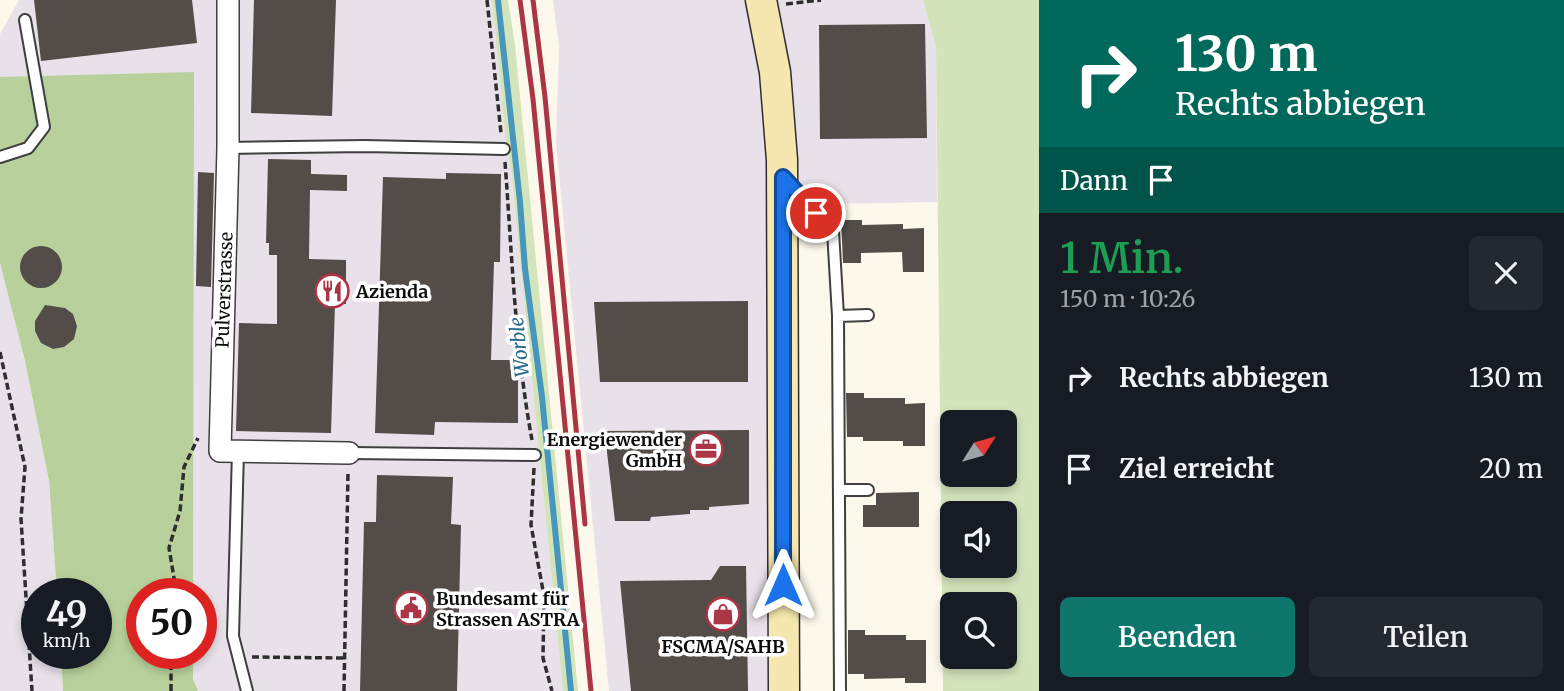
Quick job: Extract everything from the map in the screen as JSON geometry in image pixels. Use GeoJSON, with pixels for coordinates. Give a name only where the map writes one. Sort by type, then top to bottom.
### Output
{"type":"FeatureCollection","features":[{"type":"Feature","properties":{"kind":"main road"},"geometry":{"type":"LineString","coordinates":[[763,6],[780,113],[783,177],[783,691]]}},
{"type":"Feature","properties":{"kind":"street","name":"Pulverstrasse"},"geometry":{"type":"LineString","coordinates":[[228,0],[228,148],[220,451],[238,451]]}},
{"type":"Feature","properties":{"kind":"street"},"geometry":{"type":"LineString","coordinates":[[238,451],[349,453]]}},
{"type":"Feature","properties":{"kind":"lane"},"geometry":{"type":"LineString","coordinates":[[0,157],[28,148],[44,127],[25,20]]}},
{"type":"Feature","properties":{"kind":"lane"},"geometry":{"type":"LineString","coordinates":[[228,148],[365,146],[504,149]]}},
{"type":"Feature","properties":{"kind":"lane"},"geometry":{"type":"LineString","coordinates":[[783,177],[833,231],[838,316],[840,691]]}},
{"type":"Feature","properties":{"kind":"lane"},"geometry":{"type":"LineString","coordinates":[[838,316],[868,315]]}},
{"type":"Feature","properties":{"kind":"lane"},"geometry":{"type":"LineString","coordinates":[[238,451],[233,636],[247,691]]}},
{"type":"Feature","properties":{"kind":"lane"},"geometry":{"type":"LineString","coordinates":[[349,453],[535,456]]}},
{"type":"Feature","properties":{"kind":"lane"},"geometry":{"type":"LineString","coordinates":[[839,490],[868,490]]}},
{"type":"Feature","properties":{"kind":"path"},"geometry":{"type":"LineString","coordinates":[[487,0],[498,118],[504,149],[524,386],[535,456],[531,525],[544,596],[543,657],[552,691]]}},
{"type":"Feature","properties":{"kind":"path"},"geometry":{"type":"LineString","coordinates":[[763,6],[821,0]]}},
{"type":"Feature","properties":{"kind":"path"},"geometry":{"type":"LineString","coordinates":[[0,352],[25,467],[21,520],[32,691]]}},
{"type":"Feature","properties":{"kind":"path"},"geometry":{"type":"LineString","coordinates":[[174,578],[169,548],[180,511],[184,467],[200,435]]}},
{"type":"Feature","properties":{"kind":"path"},"geometry":{"type":"LineString","coordinates":[[344,691],[349,453]]}},
{"type":"Feature","properties":{"kind":"path"},"geometry":{"type":"LineString","coordinates":[[238,657],[344,658]]}},
{"type":"Feature","properties":{"kind":"path"},"geometry":{"type":"LineString","coordinates":[[171,669],[171,691]]}},
{"type":"Feature","properties":{"kind":"shaded area"},"geometry":{"type":"Polygon","coordinates":[[[19,0],[492,0],[563,691],[198,691],[193,679],[193,669],[217,669],[217,578],[187,578],[0,77],[0,34],[19,0]]]}},
{"type":"Feature","properties":{"kind":"shaded area"},"geometry":{"type":"Polygon","coordinates":[[[553,0],[923,0],[936,47],[937,202],[773,205],[773,691],[609,691],[556,143],[559,46],[553,0]]]}},
{"type":"Feature","properties":{"kind":"shaded area"},"geometry":{"type":"Polygon","coordinates":[[[0,263],[25,361],[49,481],[56,578],[21,578],[21,669],[62,669],[63,691],[0,691],[0,263]]]}},
{"type":"Feature","properties":{"kind":"green space"},"geometry":{"type":"Polygon","coordinates":[[[492,0],[508,0],[515,45],[578,691],[563,691],[492,0]]]}},
{"type":"Feature","properties":{"kind":"green space"},"geometry":{"type":"Polygon","coordinates":[[[923,0],[1039,0],[1039,691],[943,691],[943,669],[1017,669],[1017,592],[942,592],[942,578],[1017,578],[1017,501],[941,501],[941,487],[1017,487],[1017,410],[940,410],[940,415],[936,47],[923,0]]]}},
{"type":"Feature","properties":{"kind":"green space"},"geometry":{"type":"Polygon","coordinates":[[[194,72],[193,578],[126,578],[126,669],[193,669],[193,679],[198,691],[63,691],[62,669],[112,669],[112,578],[56,578],[49,481],[25,361],[0,263],[0,77],[194,72]]]}},
{"type":"Feature","properties":{"kind":"building"},"geometry":{"type":"Polygon","coordinates":[[[34,0],[192,0],[197,43],[41,61],[34,0]]]}},
{"type":"Feature","properties":{"kind":"building"},"geometry":{"type":"Polygon","coordinates":[[[254,0],[336,0],[332,116],[251,113],[254,0]]]}},
{"type":"Feature","properties":{"kind":"building"},"geometry":{"type":"Polygon","coordinates":[[[925,24],[927,138],[820,139],[819,25],[925,24]]]}},
{"type":"Feature","properties":{"kind":"building"},"geometry":{"type":"Polygon","coordinates":[[[268,159],[311,160],[311,174],[347,175],[347,191],[310,190],[309,259],[346,260],[346,304],[335,304],[331,433],[236,431],[239,323],[277,324],[277,255],[269,255],[269,243],[266,243],[268,159]]]}},
{"type":"Feature","properties":{"kind":"building"},"geometry":{"type":"Polygon","coordinates":[[[198,172],[214,173],[211,287],[196,286],[198,172]]]}},
{"type":"Feature","properties":{"kind":"building"},"geometry":{"type":"Polygon","coordinates":[[[446,173],[501,174],[500,262],[494,262],[491,360],[518,360],[518,423],[435,422],[434,435],[375,433],[383,177],[446,179],[446,173]]]}},
{"type":"Feature","properties":{"kind":"building"},"geometry":{"type":"Polygon","coordinates":[[[841,220],[862,220],[862,225],[903,224],[903,229],[924,228],[924,272],[903,272],[902,252],[861,253],[861,263],[843,263],[841,220]]]}},
{"type":"Feature","properties":{"kind":"building"},"geometry":{"type":"Polygon","coordinates":[[[41,246],[56,252],[62,267],[56,282],[41,288],[26,282],[20,267],[26,252],[41,246]]]}},
{"type":"Feature","properties":{"kind":"building"},"geometry":{"type":"Polygon","coordinates":[[[748,301],[748,382],[600,382],[594,302],[748,301]]]}},
{"type":"Feature","properties":{"kind":"building"},"geometry":{"type":"Polygon","coordinates":[[[45,305],[65,308],[73,314],[77,326],[74,339],[64,347],[53,349],[41,343],[35,331],[35,321],[45,305]]]}},
{"type":"Feature","properties":{"kind":"building"},"geometry":{"type":"Polygon","coordinates":[[[846,393],[864,393],[864,398],[905,398],[905,404],[925,403],[925,446],[903,446],[903,441],[863,441],[863,437],[847,437],[846,393]]]}},
{"type":"Feature","properties":{"kind":"building"},"geometry":{"type":"Polygon","coordinates":[[[749,430],[749,504],[690,510],[690,514],[651,517],[650,521],[615,521],[607,431],[749,430]]]}},
{"type":"Feature","properties":{"kind":"building","name":"Bundesamt für Strassen ASTRA"},"geometry":{"type":"Polygon","coordinates":[[[377,475],[453,477],[451,524],[461,525],[457,691],[360,691],[364,522],[376,522],[377,475]]]}},
{"type":"Feature","properties":{"kind":"building"},"geometry":{"type":"Polygon","coordinates":[[[919,492],[919,527],[863,527],[863,505],[876,505],[876,493],[919,492]]]}},
{"type":"Feature","properties":{"kind":"building"},"geometry":{"type":"Polygon","coordinates":[[[720,566],[746,566],[748,691],[631,691],[620,581],[711,580],[720,566]]]}},
{"type":"Feature","properties":{"kind":"building"},"geometry":{"type":"Polygon","coordinates":[[[848,630],[865,630],[865,635],[906,635],[906,640],[926,640],[926,683],[905,683],[905,678],[864,679],[864,674],[848,674],[848,630]]]}},
{"type":"Feature","properties":{"kind":"waterway","name":"Worble"},"geometry":{"type":"LineString","coordinates":[[498,0],[571,691]]}},
{"type":"Feature","properties":{"kind":"railway"},"geometry":{"type":"LineString","coordinates":[[520,0],[533,99],[591,691]]}},
{"type":"Feature","properties":{"kind":"railway"},"geometry":{"type":"LineString","coordinates":[[533,0],[545,97],[585,524]]}},
{"type":"Feature","properties":{"kind":"place","name":"Azienda"},"geometry":{"type":"Point","coordinates":[332,291]}},
{"type":"Feature","properties":{"kind":"place","name":"Energiewender GmbH"},"geometry":{"type":"Point","coordinates":[706,449]}},
{"type":"Feature","properties":{"kind":"place","name":"Bundesamt für Strassen ASTRA"},"geometry":{"type":"Point","coordinates":[411,608]}},
{"type":"Feature","properties":{"kind":"place","name":"FSCMA/SAHB"},"geometry":{"type":"Point","coordinates":[723,614]}},
{"type":"Feature","properties":{"kind":"route"},"geometry":{"type":"LineString","coordinates":[[783,585],[783,177],[816,213]]}}]}
